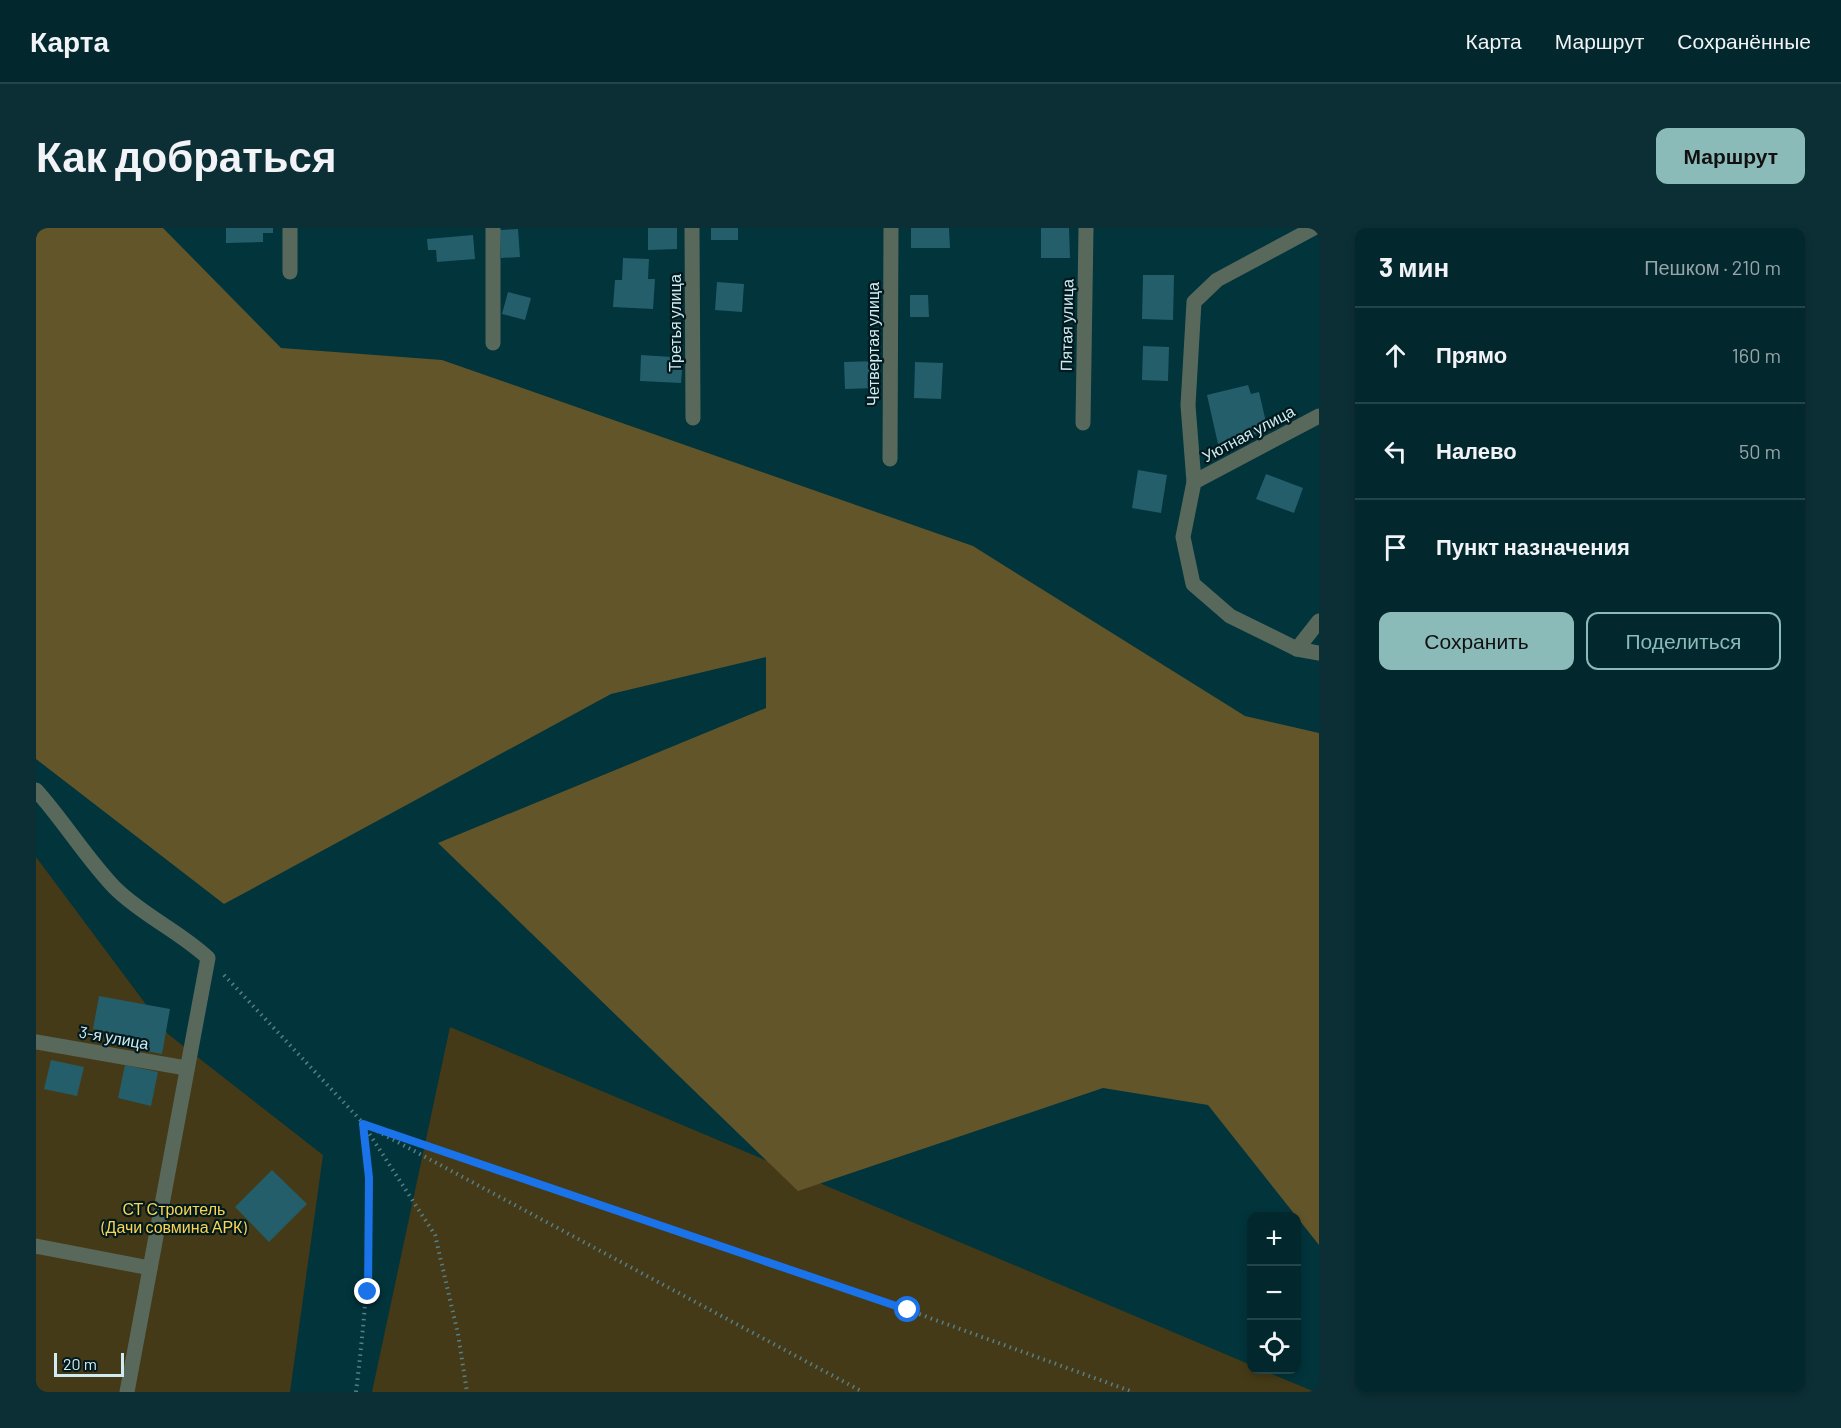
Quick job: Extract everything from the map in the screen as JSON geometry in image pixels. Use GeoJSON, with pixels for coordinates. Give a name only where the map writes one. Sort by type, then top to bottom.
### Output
{"type":"FeatureCollection","features":[{"type":"Feature","properties":{"kind":"street"},"geometry":{"type":"LineString","coordinates":[[290,228],[290,272]]}},
{"type":"Feature","properties":{"kind":"street"},"geometry":{"type":"LineString","coordinates":[[493,228],[493,343]]}},
{"type":"Feature","properties":{"kind":"street","name":"Третья улица"},"geometry":{"type":"LineString","coordinates":[[692,228],[693,418]]}},
{"type":"Feature","properties":{"kind":"street","name":"Четвертая улица"},"geometry":{"type":"LineString","coordinates":[[890,459],[891,228]]}},
{"type":"Feature","properties":{"kind":"street","name":"Пятая улица"},"geometry":{"type":"LineString","coordinates":[[1083,423],[1086,228]]}},
{"type":"Feature","properties":{"kind":"street"},"geometry":{"type":"LineString","coordinates":[[1314,228],[1217,280],[1194,302],[1188,405],[1194,482],[1183,537],[1193,584],[1230,616],[1297,649],[1319,653]]}},
{"type":"Feature","properties":{"kind":"street","name":"Уютная улица"},"geometry":{"type":"LineString","coordinates":[[1194,482],[1319,416]]}},
{"type":"Feature","properties":{"kind":"street"},"geometry":{"type":"LineString","coordinates":[[1297,649],[1319,621]]}},
{"type":"Feature","properties":{"kind":"street"},"geometry":{"type":"LineString","coordinates":[[36,790],[116,888],[159,921],[186,937],[208,958],[127,1392]]}},
{"type":"Feature","properties":{"kind":"street","name":"3-я улица"},"geometry":{"type":"LineString","coordinates":[[36,1042],[186,1068]]}},
{"type":"Feature","properties":{"kind":"street"},"geometry":{"type":"LineString","coordinates":[[36,1246],[150,1268]]}},
{"type":"Feature","properties":{"kind":"path"},"geometry":{"type":"LineString","coordinates":[[208,958],[363,1124],[435,1235],[458,1334],[467,1392]]}},
{"type":"Feature","properties":{"kind":"path"},"geometry":{"type":"LineString","coordinates":[[356,1392],[368,1292],[369,1178],[363,1124]]}},
{"type":"Feature","properties":{"kind":"path"},"geometry":{"type":"LineString","coordinates":[[363,1124],[863,1392]]}},
{"type":"Feature","properties":{"kind":"path"},"geometry":{"type":"LineString","coordinates":[[363,1124],[908,1310],[1133,1392]]}},
{"type":"Feature","properties":{"kind":"green space","name":"СТ Строитель (Дачи совмина АРК)"},"geometry":{"type":"Polygon","coordinates":[[[36,857],[168,1034],[323,1155],[290,1392],[36,1392],[36,857]]]}},
{"type":"Feature","properties":{"kind":"green space"},"geometry":{"type":"Polygon","coordinates":[[[450,1027],[1247,1363],[1247,1374],[1272,1374],[1315,1392],[372,1392],[450,1027]]]}},
{"type":"Feature","properties":{"kind":"shaded area"},"geometry":{"type":"Polygon","coordinates":[[[36,228],[163,228],[281,348],[442,360],[973,546],[1245,716],[1319,733],[1319,1245],[1301,1222],[1301,1212],[1293,1212],[1208,1105],[1103,1088],[798,1191],[438,843],[766,708],[766,657],[611,694],[224,904],[36,759],[36,228]]]}},
{"type":"Feature","properties":{"kind":"building"},"geometry":{"type":"Polygon","coordinates":[[[226,228],[273,228],[273,233],[263,233],[263,242],[226,243],[226,228]]]}},
{"type":"Feature","properties":{"kind":"building"},"geometry":{"type":"Polygon","coordinates":[[[648,228],[677,228],[677,249],[648,250],[648,228]]]}},
{"type":"Feature","properties":{"kind":"building"},"geometry":{"type":"Polygon","coordinates":[[[711,228],[738,228],[738,240],[711,240],[711,228]]]}},
{"type":"Feature","properties":{"kind":"building"},"geometry":{"type":"Polygon","coordinates":[[[911,228],[949,228],[950,248],[911,248],[911,228]]]}},
{"type":"Feature","properties":{"kind":"building"},"geometry":{"type":"Polygon","coordinates":[[[1041,228],[1069,228],[1070,258],[1041,258],[1041,228]]]}},
{"type":"Feature","properties":{"kind":"building"},"geometry":{"type":"Polygon","coordinates":[[[518,229],[520,257],[501,258],[500,230],[518,229]]]}},
{"type":"Feature","properties":{"kind":"building"},"geometry":{"type":"Polygon","coordinates":[[[473,235],[475,259],[437,262],[436,250],[428,250],[427,239],[473,235]]]}},
{"type":"Feature","properties":{"kind":"building"},"geometry":{"type":"Polygon","coordinates":[[[623,258],[649,259],[648,279],[655,279],[653,309],[613,307],[615,280],[622,280],[623,258]]]}},
{"type":"Feature","properties":{"kind":"building"},"geometry":{"type":"Polygon","coordinates":[[[1143,275],[1174,275],[1173,320],[1142,319],[1143,275]]]}},
{"type":"Feature","properties":{"kind":"building"},"geometry":{"type":"Polygon","coordinates":[[[717,282],[744,284],[742,312],[715,310],[717,282]]]}},
{"type":"Feature","properties":{"kind":"building"},"geometry":{"type":"Polygon","coordinates":[[[508,292],[531,298],[525,320],[502,314],[508,292]]]}},
{"type":"Feature","properties":{"kind":"building"},"geometry":{"type":"Polygon","coordinates":[[[910,295],[928,295],[929,317],[910,317],[910,295]]]}},
{"type":"Feature","properties":{"kind":"building"},"geometry":{"type":"Polygon","coordinates":[[[1143,346],[1169,347],[1168,381],[1142,380],[1143,346]]]}},
{"type":"Feature","properties":{"kind":"building"},"geometry":{"type":"Polygon","coordinates":[[[641,355],[672,357],[671,369],[682,370],[681,383],[640,381],[641,355]]]}},
{"type":"Feature","properties":{"kind":"building"},"geometry":{"type":"Polygon","coordinates":[[[875,361],[875,388],[845,389],[844,362],[875,361]]]}},
{"type":"Feature","properties":{"kind":"building"},"geometry":{"type":"Polygon","coordinates":[[[915,362],[943,363],[941,399],[914,398],[915,362]]]}},
{"type":"Feature","properties":{"kind":"building"},"geometry":{"type":"Polygon","coordinates":[[[1248,385],[1251,394],[1259,392],[1268,431],[1218,444],[1207,395],[1248,385]]]}},
{"type":"Feature","properties":{"kind":"building"},"geometry":{"type":"Polygon","coordinates":[[[1138,470],[1167,475],[1161,513],[1132,508],[1138,470]]]}},
{"type":"Feature","properties":{"kind":"building"},"geometry":{"type":"Polygon","coordinates":[[[1266,474],[1303,488],[1294,513],[1256,499],[1266,474]]]}},
{"type":"Feature","properties":{"kind":"building"},"geometry":{"type":"Polygon","coordinates":[[[99,996],[170,1009],[162,1054],[127,1047],[129,1036],[93,1029],[99,996]]]}},
{"type":"Feature","properties":{"kind":"building"},"geometry":{"type":"Polygon","coordinates":[[[51,1060],[84,1067],[77,1096],[44,1089],[51,1060]]]}},
{"type":"Feature","properties":{"kind":"building"},"geometry":{"type":"Polygon","coordinates":[[[125,1065],[158,1072],[151,1106],[118,1098],[125,1065]]]}},
{"type":"Feature","properties":{"kind":"building"},"geometry":{"type":"Polygon","coordinates":[[[272,1170],[307,1204],[269,1242],[235,1207],[272,1170]]]}},
{"type":"Feature","properties":{"kind":"route"},"geometry":{"type":"LineString","coordinates":[[368,1292],[369,1178],[363,1124],[908,1310]]}}]}
